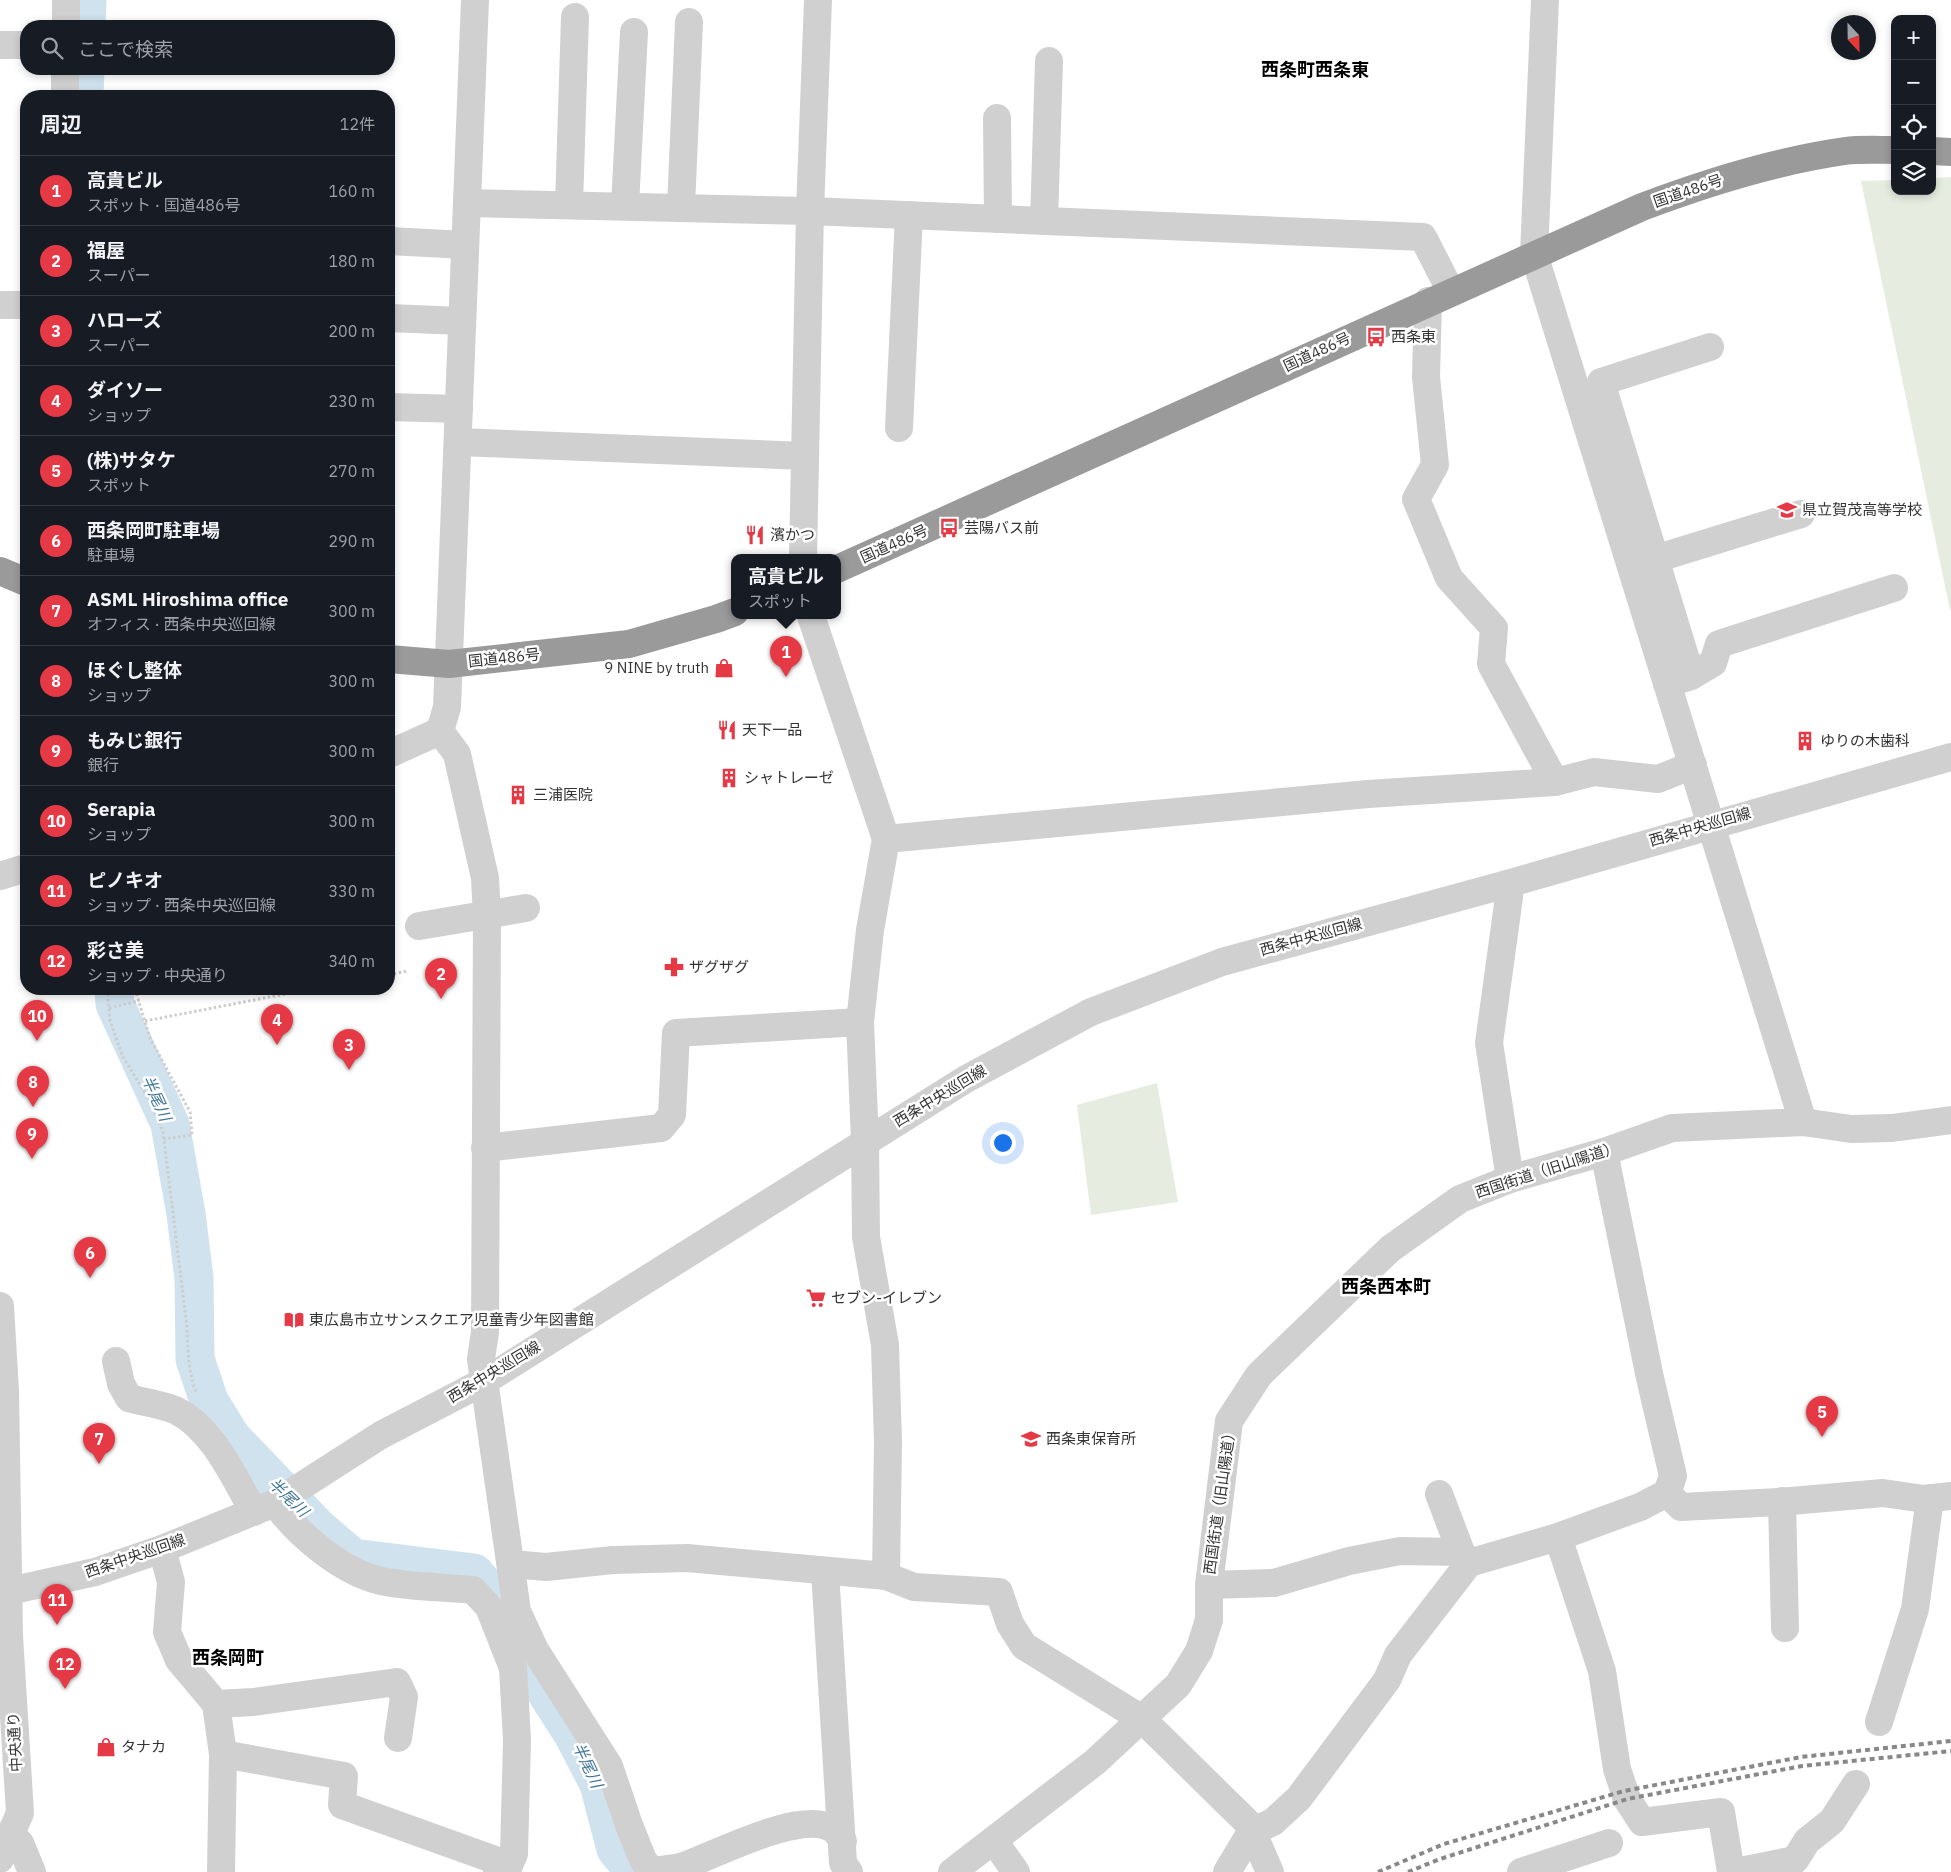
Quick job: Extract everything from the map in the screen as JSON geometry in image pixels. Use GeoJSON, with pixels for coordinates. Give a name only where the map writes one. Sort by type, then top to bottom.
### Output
{"type":"FeatureCollection","features":[{"type":"Feature","properties":{"kind":"highway","name":"国道486号"},"geometry":{"type":"LineString","coordinates":[[841,567],[1642,207],[1697,186],[1747,172],[1846,151],[1891,150]]}},
{"type":"Feature","properties":{"kind":"highway"},"geometry":{"type":"LineString","coordinates":[[1936,151],[1951,152]]}},
{"type":"Feature","properties":{"kind":"highway"},"geometry":{"type":"LineString","coordinates":[[0,571],[20,579]]}},
{"type":"Feature","properties":{"kind":"highway","name":"国道486号"},"geometry":{"type":"LineString","coordinates":[[395,660],[449,664],[629,644],[731,613]]}},
{"type":"Feature","properties":{"kind":"street"},"geometry":{"type":"LineString","coordinates":[[66,0],[66,20]]}},
{"type":"Feature","properties":{"kind":"street"},"geometry":{"type":"LineString","coordinates":[[395,751],[440,731],[447,707],[475,0]]}},
{"type":"Feature","properties":{"kind":"street"},"geometry":{"type":"LineString","coordinates":[[803,554],[810,210],[818,0]]}},
{"type":"Feature","properties":{"kind":"street"},"geometry":{"type":"LineString","coordinates":[[1545,0],[1534,254],[1679,680]]}},
{"type":"Feature","properties":{"kind":"street"},"geometry":{"type":"LineString","coordinates":[[569,205],[575,16]]}},
{"type":"Feature","properties":{"kind":"street"},"geometry":{"type":"LineString","coordinates":[[681,207],[690,22]]}},
{"type":"Feature","properties":{"kind":"street"},"geometry":{"type":"LineString","coordinates":[[626,206],[634,32]]}},
{"type":"Feature","properties":{"kind":"street"},"geometry":{"type":"LineString","coordinates":[[0,44],[20,45]]}},
{"type":"Feature","properties":{"kind":"street"},"geometry":{"type":"LineString","coordinates":[[1044,221],[1050,61]]}},
{"type":"Feature","properties":{"kind":"street"},"geometry":{"type":"LineString","coordinates":[[65,90],[66,75]]}},
{"type":"Feature","properties":{"kind":"street"},"geometry":{"type":"LineString","coordinates":[[997,118],[998,219]]}},
{"type":"Feature","properties":{"kind":"street"},"geometry":{"type":"LineString","coordinates":[[467,203],[810,210],[1423,237],[1439,297],[1426,377],[1435,465],[1416,499],[1449,578],[1494,628],[1491,664],[1554,782]]}},
{"type":"Feature","properties":{"kind":"street"},"geometry":{"type":"LineString","coordinates":[[899,428],[909,215]]}},
{"type":"Feature","properties":{"kind":"street"},"geometry":{"type":"LineString","coordinates":[[395,242],[465,245]]}},
{"type":"Feature","properties":{"kind":"street"},"geometry":{"type":"LineString","coordinates":[[0,305],[20,305]]}},
{"type":"Feature","properties":{"kind":"street"},"geometry":{"type":"LineString","coordinates":[[395,318],[462,321]]}},
{"type":"Feature","properties":{"kind":"street"},"geometry":{"type":"LineString","coordinates":[[1710,347],[1601,382],[1655,559],[1679,680],[1692,765],[1803,1122]]}},
{"type":"Feature","properties":{"kind":"street"},"geometry":{"type":"LineString","coordinates":[[395,407],[459,409]]}},
{"type":"Feature","properties":{"kind":"street"},"geometry":{"type":"LineString","coordinates":[[458,442],[805,456]]}},
{"type":"Feature","properties":{"kind":"street"},"geometry":{"type":"LineString","coordinates":[[1655,559],[1801,514]]}},
{"type":"Feature","properties":{"kind":"street"},"geometry":{"type":"LineString","coordinates":[[1679,680],[1713,663],[1719,644],[1894,588]]}},
{"type":"Feature","properties":{"kind":"street"},"geometry":{"type":"LineString","coordinates":[[811,619],[886,839],[870,930],[860,1022],[865,1141],[866,1237],[885,1345],[888,1442],[886,1576]]}},
{"type":"Feature","properties":{"kind":"street"},"geometry":{"type":"LineString","coordinates":[[223,1754],[344,1776],[342,1805],[503,1868],[514,1854],[517,1740],[525,1661],[481,1359],[486,1332],[484,1148],[487,916],[485,878],[457,754],[440,731]]}},
{"type":"Feature","properties":{"kind":"street","name":"西条中央巡回線"},"geometry":{"type":"LineString","coordinates":[[5,1592],[95,1572],[162,1549],[264,1508],[308,1484],[381,1435],[483,1382],[865,1141],[966,1080],[1091,1012],[1222,962],[1507,884],[1710,824],[1951,757]]}},
{"type":"Feature","properties":{"kind":"street"},"geometry":{"type":"LineString","coordinates":[[886,839],[1368,794],[1554,782],[1594,772],[1658,779],[1692,765]]}},
{"type":"Feature","properties":{"kind":"street"},"geometry":{"type":"LineString","coordinates":[[0,876],[20,870]]}},
{"type":"Feature","properties":{"kind":"street"},"geometry":{"type":"LineString","coordinates":[[1507,884],[1509,897],[1489,1043],[1510,1179]]}},
{"type":"Feature","properties":{"kind":"street"},"geometry":{"type":"LineString","coordinates":[[418,926],[526,908]]}},
{"type":"Feature","properties":{"kind":"street"},"geometry":{"type":"LineString","coordinates":[[484,1148],[661,1128],[672,1115],[676,1033],[860,1022]]}},
{"type":"Feature","properties":{"kind":"street","name":"西国街道（旧山陽道）"},"geometry":{"type":"LineString","coordinates":[[952,1872],[1095,1762],[1178,1685],[1199,1651],[1209,1620],[1209,1585],[1229,1421],[1259,1375],[1390,1249],[1460,1199],[1510,1179],[1604,1152],[1672,1128],[1803,1122],[1851,1128],[1876,1128],[1951,1120]]}},
{"type":"Feature","properties":{"kind":"street"},"geometry":{"type":"LineString","coordinates":[[1209,1585],[1274,1583],[1349,1561],[1400,1552],[1465,1557],[1558,1536],[1640,1507],[1667,1493],[1673,1476],[1650,1378],[1604,1152]]}},
{"type":"Feature","properties":{"kind":"street","name":"中央通り"},"geometry":{"type":"LineString","coordinates":[[0,1306],[5,1391],[5,1592],[20,1813],[4,1844]]}},
{"type":"Feature","properties":{"kind":"street"},"geometry":{"type":"LineString","coordinates":[[116,1360],[120,1384],[129,1398],[176,1410],[192,1420],[264,1508],[289,1523],[344,1566],[381,1581],[473,1590],[489,1607],[525,1661],[609,1766],[629,1825],[651,1872],[681,1867],[768,1832],[811,1824],[825,1825],[835,1830],[843,1841]]}},
{"type":"Feature","properties":{"kind":"street"},"geometry":{"type":"LineString","coordinates":[[1667,1493],[1680,1507],[1782,1501],[1883,1492],[1940,1497],[1915,1609],[1879,1722]]}},
{"type":"Feature","properties":{"kind":"street"},"geometry":{"type":"LineString","coordinates":[[1439,1494],[1465,1557]]}},
{"type":"Feature","properties":{"kind":"street"},"geometry":{"type":"LineString","coordinates":[[1782,1501],[1785,1628]]}},
{"type":"Feature","properties":{"kind":"street"},"geometry":{"type":"LineString","coordinates":[[1558,1536],[1602,1671],[1616,1769],[1627,1798],[1642,1822],[1721,1812],[1731,1872]]}},
{"type":"Feature","properties":{"kind":"street"},"geometry":{"type":"LineString","coordinates":[[162,1549],[171,1582],[167,1632],[179,1660],[216,1704],[223,1754],[221,1872]]}},
{"type":"Feature","properties":{"kind":"street"},"geometry":{"type":"LineString","coordinates":[[1227,1872],[1251,1832],[1273,1822],[1298,1798],[1387,1680],[1398,1655],[1465,1557]]}},
{"type":"Feature","properties":{"kind":"street"},"geometry":{"type":"LineString","coordinates":[[511,1564],[546,1567],[613,1560],[687,1558],[886,1576],[914,1587],[998,1592],[1010,1624],[1024,1646],[1142,1719],[1249,1824],[1270,1872]]}},
{"type":"Feature","properties":{"kind":"street"},"geometry":{"type":"LineString","coordinates":[[825,1571],[843,1863],[849,1872]]}},
{"type":"Feature","properties":{"kind":"street"},"geometry":{"type":"LineString","coordinates":[[216,1704],[254,1702],[397,1682],[404,1697],[398,1738]]}},
{"type":"Feature","properties":{"kind":"street"},"geometry":{"type":"LineString","coordinates":[[1735,1872],[1795,1860],[1807,1841],[1832,1821],[1856,1784]]}},
{"type":"Feature","properties":{"kind":"street"},"geometry":{"type":"LineString","coordinates":[[994,1841],[1016,1872]]}},
{"type":"Feature","properties":{"kind":"street"},"geometry":{"type":"LineString","coordinates":[[4,1844],[20,1843],[32,1872]]}},
{"type":"Feature","properties":{"kind":"street"},"geometry":{"type":"LineString","coordinates":[[1520,1872],[1609,1843]]}},
{"type":"Feature","properties":{"kind":"path"},"geometry":{"type":"LineString","coordinates":[[395,973],[408,971]]}},
{"type":"Feature","properties":{"kind":"path"},"geometry":{"type":"LineString","coordinates":[[107,995],[110,1020],[122,1055],[151,1103],[165,1139],[187,1326],[188,1352],[192,1382],[199,1397]]}},
{"type":"Feature","properties":{"kind":"path"},"geometry":{"type":"LineString","coordinates":[[136,995],[150,1038],[190,1112],[192,1135],[165,1139]]}},
{"type":"Feature","properties":{"kind":"path"},"geometry":{"type":"LineString","coordinates":[[145,1021],[280,995]]}},
{"type":"Feature","properties":{"kind":"path"},"geometry":{"type":"LineString","coordinates":[[110,1008],[138,1001]]}},
{"type":"Feature","properties":{"kind":"shaded area"},"geometry":{"type":"Polygon","coordinates":[[[1951,177],[1951,610],[1861,181],[1891,180],[1891,195],[1936,195],[1936,178],[1951,177]]]}},
{"type":"Feature","properties":{"kind":"shaded area"},"geometry":{"type":"Polygon","coordinates":[[[1157,1083],[1178,1202],[1091,1215],[1077,1105],[1157,1083]]]}},
{"type":"Feature","properties":{"kind":"waterway","name":"半尾川"},"geometry":{"type":"LineString","coordinates":[[86,20],[87,0]]}},
{"type":"Feature","properties":{"kind":"waterway","name":"半尾川"},"geometry":{"type":"LineString","coordinates":[[84,90],[85,75]]}},
{"type":"Feature","properties":{"kind":"waterway","name":"半尾川"},"geometry":{"type":"LineString","coordinates":[[114,995],[115,1004],[170,1124],[186,1214],[194,1278],[195,1359],[209,1401],[231,1437],[317,1527],[353,1558],[474,1573],[490,1591],[516,1645],[573,1734],[599,1784],[616,1849],[635,1872]]}},
{"type":"Feature","properties":{"kind":"railway"},"geometry":{"type":"LineString","coordinates":[[1378,1872],[1444,1844],[1624,1791],[1801,1757],[1951,1741]]}},
{"type":"Feature","properties":{"kind":"railway"},"geometry":{"type":"LineString","coordinates":[[1408,1872],[1440,1859],[1627,1799],[1802,1766],[1951,1751]]}},
{"type":"Feature","properties":{"kind":"place","name":"西条東"},"geometry":{"type":"Point","coordinates":[1376,337]}},
{"type":"Feature","properties":{"kind":"place","name":"県立賀茂高等学校"},"geometry":{"type":"Point","coordinates":[1787,510]}},
{"type":"Feature","properties":{"kind":"place","name":"芸陽バス前"},"geometry":{"type":"Point","coordinates":[949,528]}},
{"type":"Feature","properties":{"kind":"place","name":"濱かつ"},"geometry":{"type":"Point","coordinates":[755,535]}},
{"type":"Feature","properties":{"kind":"place","name":"9 NINE by truth"},"geometry":{"type":"Point","coordinates":[724,668]}},
{"type":"Feature","properties":{"kind":"place","name":"高貴ビル"},"geometry":{"type":"Point","coordinates":[786,677]}},
{"type":"Feature","properties":{"kind":"place","name":"天下一品"},"geometry":{"type":"Point","coordinates":[727,730]}},
{"type":"Feature","properties":{"kind":"place","name":"ゆりの木歯科"},"geometry":{"type":"Point","coordinates":[1805,741]}},
{"type":"Feature","properties":{"kind":"place","name":"シャトレーゼ"},"geometry":{"type":"Point","coordinates":[729,778]}},
{"type":"Feature","properties":{"kind":"place","name":"三浦医院"},"geometry":{"type":"Point","coordinates":[518,795]}},
{"type":"Feature","properties":{"kind":"place","name":"ザグザグ"},"geometry":{"type":"Point","coordinates":[674,967]}},
{"type":"Feature","properties":{"kind":"place","name":"福屋"},"geometry":{"type":"Point","coordinates":[441,999]}},
{"type":"Feature","properties":{"kind":"place","name":"Serapia"},"geometry":{"type":"Point","coordinates":[37,1041]}},
{"type":"Feature","properties":{"kind":"place","name":"ダイソー"},"geometry":{"type":"Point","coordinates":[277,1045]}},
{"type":"Feature","properties":{"kind":"place","name":"ハローズ"},"geometry":{"type":"Point","coordinates":[349,1070]}},
{"type":"Feature","properties":{"kind":"place","name":"ほぐし整体"},"geometry":{"type":"Point","coordinates":[33,1107]}},
{"type":"Feature","properties":{"kind":"place","name":"もみじ銀行"},"geometry":{"type":"Point","coordinates":[32,1159]}},
{"type":"Feature","properties":{"kind":"place","name":"西条岡町駐車場"},"geometry":{"type":"Point","coordinates":[90,1278]}},
{"type":"Feature","properties":{"kind":"place","name":"セブン-イレブン"},"geometry":{"type":"Point","coordinates":[816,1298]}},
{"type":"Feature","properties":{"kind":"place","name":"東広島市立サンスクエア児童青少年図書館"},"geometry":{"type":"Point","coordinates":[294,1320]}},
{"type":"Feature","properties":{"kind":"place","name":"(株)サタケ"},"geometry":{"type":"Point","coordinates":[1822,1437]}},
{"type":"Feature","properties":{"kind":"place","name":"西条東保育所"},"geometry":{"type":"Point","coordinates":[1031,1439]}},
{"type":"Feature","properties":{"kind":"place","name":"ASML Hiroshima office"},"geometry":{"type":"Point","coordinates":[99,1464]}},
{"type":"Feature","properties":{"kind":"place","name":"ピノキオ"},"geometry":{"type":"Point","coordinates":[57,1625]}},
{"type":"Feature","properties":{"kind":"place","name":"彩さ美"},"geometry":{"type":"Point","coordinates":[65,1689]}},
{"type":"Feature","properties":{"kind":"place","name":"タナカ"},"geometry":{"type":"Point","coordinates":[106,1747]}},
{"type":"Feature","properties":{"kind":"district","name":"西条町西条東"},"geometry":{"type":"Point","coordinates":[1315,70]}},
{"type":"Feature","properties":{"kind":"district","name":"西条西本町"},"geometry":{"type":"Point","coordinates":[1386,1287]}},
{"type":"Feature","properties":{"kind":"district","name":"西条岡町"},"geometry":{"type":"Point","coordinates":[228,1658]}}]}
